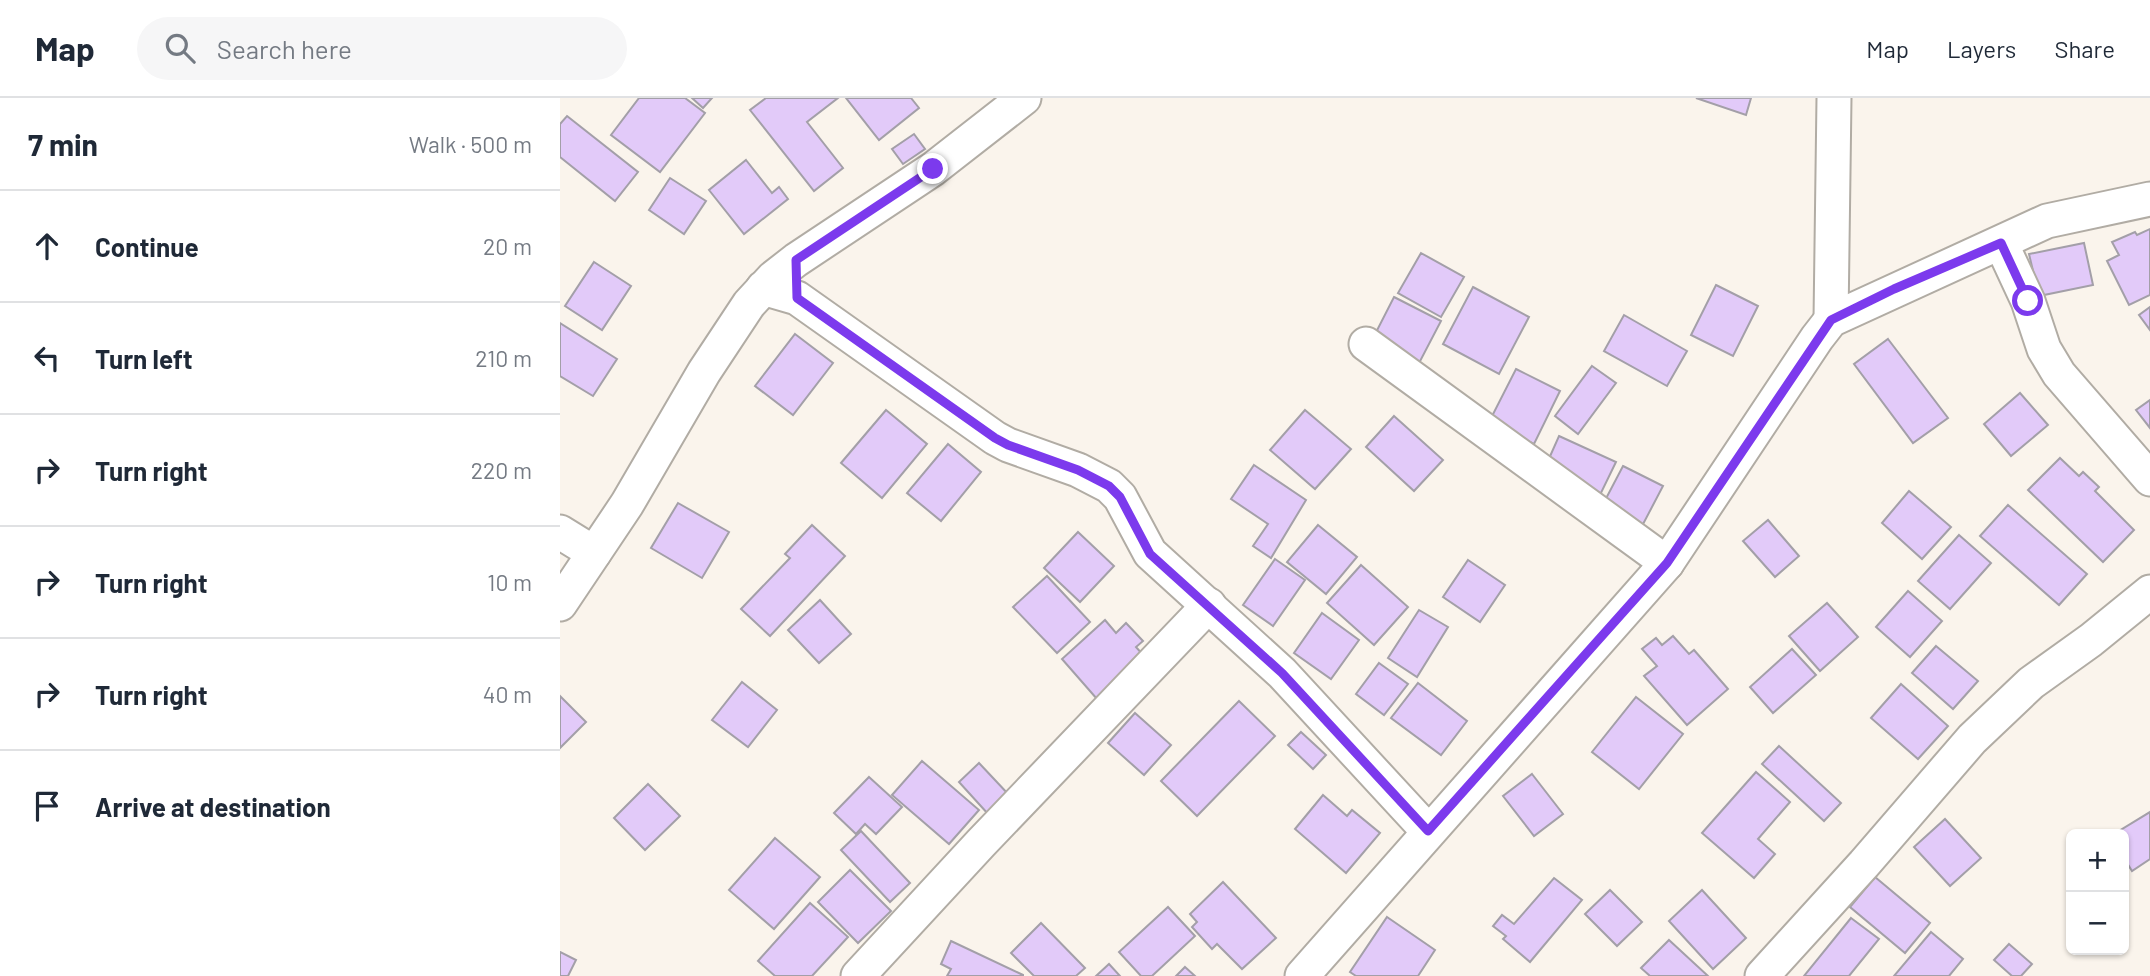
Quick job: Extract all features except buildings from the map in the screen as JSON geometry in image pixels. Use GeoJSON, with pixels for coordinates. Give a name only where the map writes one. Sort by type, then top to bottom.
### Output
{"type":"FeatureCollection","features":[{"type":"Feature","properties":{"kind":"street"},"geometry":{"type":"LineString","coordinates":[[560,604],[627,505],[704,372],[749,304],[763,288],[796,260],[933,169],[1024,98]]}},
{"type":"Feature","properties":{"kind":"street"},"geometry":{"type":"LineString","coordinates":[[1831,320],[1834,98]]}},
{"type":"Feature","properties":{"kind":"street"},"geometry":{"type":"LineString","coordinates":[[1302,976],[1667,563],[1831,320],[2048,221],[2150,199]]}},
{"type":"Feature","properties":{"kind":"street"},"geometry":{"type":"LineString","coordinates":[[2001,243],[2028,301],[2044,349],[2059,374],[2150,479]]}},
{"type":"Feature","properties":{"kind":"street"},"geometry":{"type":"LineString","coordinates":[[796,260],[797,298]]}},
{"type":"Feature","properties":{"kind":"street"},"geometry":{"type":"LineString","coordinates":[[763,288],[797,298],[995,438],[1078,470],[1109,486],[1120,497],[1150,554],[1282,673],[1428,831]]}},
{"type":"Feature","properties":{"kind":"street"},"geometry":{"type":"LineString","coordinates":[[1366,344],[1667,563]]}},
{"type":"Feature","properties":{"kind":"street"},"geometry":{"type":"LineString","coordinates":[[560,532],[594,553]]}},
{"type":"Feature","properties":{"kind":"street"},"geometry":{"type":"LineString","coordinates":[[1762,976],[1972,739],[2031,682],[2091,640],[2150,592]]}},
{"type":"Feature","properties":{"kind":"street"},"geometry":{"type":"LineString","coordinates":[[858,976],[1209,605]]}},
{"type":"Feature","properties":{"kind":"route"},"geometry":{"type":"LineString","coordinates":[[933,169],[796,260],[797,298],[995,438],[1078,470],[1109,486],[1120,497],[1150,554],[1282,673],[1428,831],[1667,563],[1831,320],[1894,289],[2001,243],[2028,301]]}}]}
